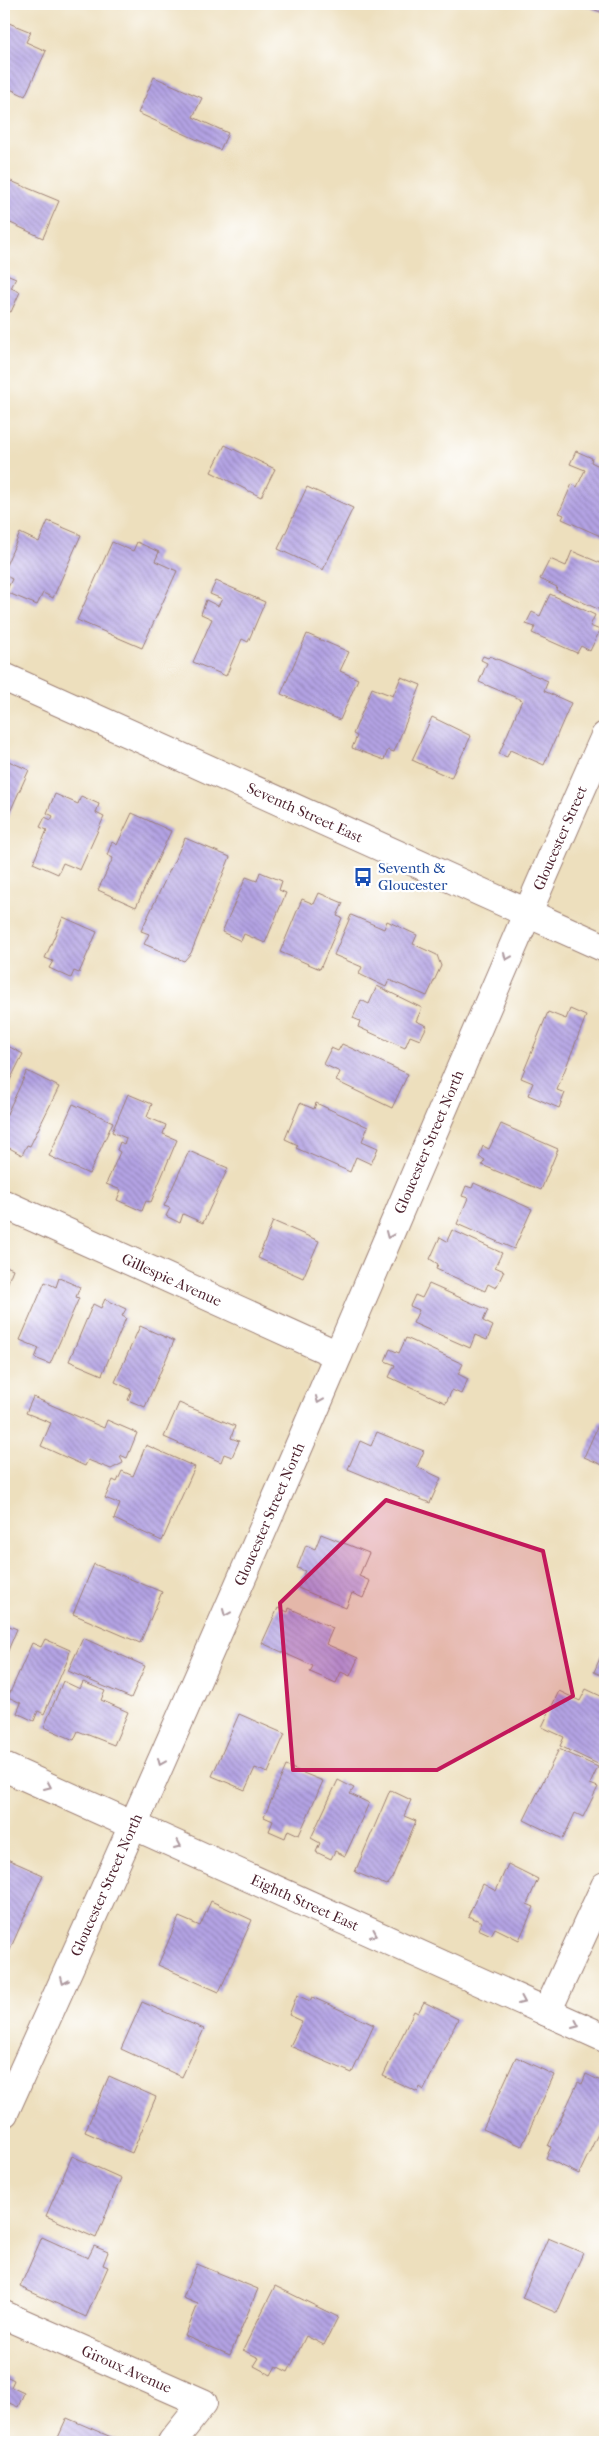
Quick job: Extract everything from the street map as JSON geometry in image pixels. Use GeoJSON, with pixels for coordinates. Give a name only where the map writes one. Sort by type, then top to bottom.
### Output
{"type":"FeatureCollection","features":[{"type":"Feature","properties":{"kind":"street","name":"Seventh Street East"},"geometry":{"type":"LineString","coordinates":[[4,677],[605,948]]}},
{"type":"Feature","properties":{"kind":"street","name":"Gloucester Street"},"geometry":{"type":"LineString","coordinates":[[526,912],[605,736]]}},
{"type":"Feature","properties":{"kind":"street","name":"Gloucester Street North"},"geometry":{"type":"LineString","coordinates":[[4,2113],[134,1824],[338,1355],[526,912]]}},
{"type":"Feature","properties":{"kind":"street","name":"Gillespie Avenue"},"geometry":{"type":"LineString","coordinates":[[4,1204],[338,1355]]}},
{"type":"Feature","properties":{"kind":"street","name":"Eighth Street East"},"geometry":{"type":"LineString","coordinates":[[4,1766],[605,2038]]}},
{"type":"Feature","properties":{"kind":"street"},"geometry":{"type":"LineString","coordinates":[[547,2012],[605,1886]]}},
{"type":"Feature","properties":{"kind":"street","name":"Giroux Avenue"},"geometry":{"type":"LineString","coordinates":[[4,2315],[203,2403],[172,2442]]}},
{"type":"Feature","properties":{"kind":"highlighted area"},"geometry":{"type":"Polygon","coordinates":[[[386,1500],[543,1551],[573,1696],[437,1770],[293,1770],[280,1603],[386,1500]]]}},
{"type":"Feature","properties":{"kind":"building"},"geometry":{"type":"Polygon","coordinates":[[[581,4],[605,4],[605,14],[581,4]]]}},
{"type":"Feature","properties":{"kind":"building"},"geometry":{"type":"Polygon","coordinates":[[[4,21],[31,32],[26,42],[46,51],[25,96],[8,88],[4,97],[4,21]]]}},
{"type":"Feature","properties":{"kind":"building"},"geometry":{"type":"Polygon","coordinates":[[[154,77],[202,98],[193,117],[228,133],[220,150],[138,113],[154,77]]]}},
{"type":"Feature","properties":{"kind":"building"},"geometry":{"type":"Polygon","coordinates":[[[6,179],[59,201],[43,238],[4,220],[4,184],[6,179]]]}},
{"type":"Feature","properties":{"kind":"building"},"geometry":{"type":"Polygon","coordinates":[[[4,273],[16,278],[11,288],[20,292],[11,312],[4,309],[4,273]]]}},
{"type":"Feature","properties":{"kind":"building"},"geometry":{"type":"Polygon","coordinates":[[[225,445],[275,469],[261,497],[211,472],[225,445]]]}},
{"type":"Feature","properties":{"kind":"building"},"geometry":{"type":"Polygon","coordinates":[[[576,451],[592,458],[591,462],[605,469],[605,538],[562,519],[564,515],[559,513],[572,484],[577,487],[585,470],[570,464],[576,451]]]}},
{"type":"Feature","properties":{"kind":"building"},"geometry":{"type":"Polygon","coordinates":[[[307,487],[353,508],[323,570],[278,549],[307,487]]]}},
{"type":"Feature","properties":{"kind":"building"},"geometry":{"type":"Polygon","coordinates":[[[48,521],[81,535],[53,598],[43,593],[37,605],[6,592],[12,579],[4,575],[4,570],[20,533],[39,542],[48,521]]]}},
{"type":"Feature","properties":{"kind":"building"},"geometry":{"type":"Polygon","coordinates":[[[112,542],[133,551],[137,542],[159,552],[155,561],[177,571],[142,648],[77,620],[112,542]]]}},
{"type":"Feature","properties":{"kind":"building"},"geometry":{"type":"Polygon","coordinates":[[[572,551],[605,565],[605,607],[602,606],[600,610],[556,590],[557,587],[540,579],[550,559],[566,566],[572,551]]]}},
{"type":"Feature","properties":{"kind":"building"},"geometry":{"type":"Polygon","coordinates":[[[216,581],[265,602],[248,642],[242,639],[226,676],[193,662],[212,619],[201,614],[206,600],[218,606],[222,599],[210,594],[216,581]]]}},
{"type":"Feature","properties":{"kind":"building"},"geometry":{"type":"Polygon","coordinates":[[[550,594],[595,615],[590,626],[600,630],[590,651],[581,646],[577,653],[532,633],[535,627],[526,624],[532,612],[540,616],[550,594]]]}},
{"type":"Feature","properties":{"kind":"building"},"geometry":{"type":"Polygon","coordinates":[[[307,634],[349,652],[340,671],[358,679],[340,720],[281,694],[307,634]]]}},
{"type":"Feature","properties":{"kind":"building"},"geometry":{"type":"Polygon","coordinates":[[[483,656],[488,658],[490,656],[548,681],[544,691],[571,703],[544,765],[510,750],[507,757],[499,754],[522,700],[479,682],[487,663],[481,660],[483,656]]]}},
{"type":"Feature","properties":{"kind":"building"},"geometry":{"type":"Polygon","coordinates":[[[401,677],[421,685],[394,752],[388,750],[384,760],[352,748],[357,736],[353,734],[372,688],[393,696],[401,677]]]}},
{"type":"Feature","properties":{"kind":"building"},"geometry":{"type":"Polygon","coordinates":[[[432,717],[471,736],[451,778],[412,760],[432,717]]]}},
{"type":"Feature","properties":{"kind":"building"},"geometry":{"type":"Polygon","coordinates":[[[4,759],[29,770],[4,825],[4,759]]]}},
{"type":"Feature","properties":{"kind":"building"},"geometry":{"type":"Polygon","coordinates":[[[55,794],[78,804],[81,796],[99,804],[96,813],[104,817],[80,870],[63,863],[58,874],[33,863],[47,830],[40,827],[45,817],[51,820],[53,816],[47,813],[55,794]]]}},
{"type":"Feature","properties":{"kind":"building"},"geometry":{"type":"Polygon","coordinates":[[[132,813],[171,831],[136,907],[98,890],[113,858],[107,855],[112,842],[117,845],[132,813]]]}},
{"type":"Feature","properties":{"kind":"building"},"geometry":{"type":"Polygon","coordinates":[[[185,838],[230,857],[191,953],[184,961],[144,944],[149,934],[141,931],[185,838]]]}},
{"type":"Feature","properties":{"kind":"building"},"geometry":{"type":"Polygon","coordinates":[[[260,872],[282,881],[279,890],[286,893],[265,943],[244,934],[241,941],[222,932],[246,877],[257,881],[260,872]]]}},
{"type":"Feature","properties":{"kind":"building"},"geometry":{"type":"Polygon","coordinates":[[[319,893],[343,903],[337,916],[342,918],[320,969],[280,952],[302,899],[314,904],[319,893]]]}},
{"type":"Feature","properties":{"kind":"building"},"geometry":{"type":"Polygon","coordinates":[[[351,915],[384,929],[387,921],[417,935],[413,944],[437,955],[441,966],[427,996],[389,980],[386,987],[359,974],[362,967],[334,955],[351,915]]]}},
{"type":"Feature","properties":{"kind":"building"},"geometry":{"type":"Polygon","coordinates":[[[63,917],[97,932],[79,973],[74,971],[71,978],[49,968],[53,961],[45,958],[63,917]]]}},
{"type":"Feature","properties":{"kind":"building"},"geometry":{"type":"Polygon","coordinates":[[[377,986],[422,1008],[416,1021],[427,1026],[420,1040],[410,1036],[405,1048],[358,1027],[360,1021],[353,1018],[361,1000],[369,1004],[377,986]]]}},
{"type":"Feature","properties":{"kind":"building"},"geometry":{"type":"Polygon","coordinates":[[[570,1009],[586,1016],[557,1090],[565,1093],[559,1108],[528,1095],[533,1083],[521,1078],[548,1012],[566,1019],[570,1009]]]}},
{"type":"Feature","properties":{"kind":"building"},"geometry":{"type":"Polygon","coordinates":[[[4,1044],[23,1054],[4,1092],[4,1044]]]}},
{"type":"Feature","properties":{"kind":"building"},"geometry":{"type":"Polygon","coordinates":[[[342,1044],[408,1074],[392,1108],[336,1081],[340,1072],[323,1064],[331,1048],[338,1051],[342,1044]]]}},
{"type":"Feature","properties":{"kind":"building"},"geometry":{"type":"Polygon","coordinates":[[[27,1071],[59,1087],[30,1146],[27,1145],[22,1155],[4,1145],[8,1138],[4,1136],[4,1120],[27,1071]]]}},
{"type":"Feature","properties":{"kind":"building"},"geometry":{"type":"Polygon","coordinates":[[[128,1094],[152,1104],[147,1117],[166,1125],[163,1134],[177,1140],[151,1202],[146,1201],[142,1211],[117,1200],[121,1190],[106,1184],[120,1152],[117,1150],[120,1142],[124,1144],[126,1138],[112,1132],[128,1094]]]}},
{"type":"Feature","properties":{"kind":"building"},"geometry":{"type":"Polygon","coordinates":[[[300,1103],[314,1109],[316,1103],[368,1127],[362,1141],[378,1148],[371,1164],[356,1157],[350,1172],[296,1148],[298,1145],[285,1139],[300,1103]]]}},
{"type":"Feature","properties":{"kind":"building"},"geometry":{"type":"Polygon","coordinates":[[[73,1104],[113,1122],[89,1174],[49,1156],[73,1104]]]}},
{"type":"Feature","properties":{"kind":"building"},"geometry":{"type":"Polygon","coordinates":[[[501,1124],[558,1149],[541,1190],[482,1165],[485,1160],[479,1157],[483,1146],[489,1149],[501,1124]]]}},
{"type":"Feature","properties":{"kind":"building"},"geometry":{"type":"Polygon","coordinates":[[[189,1151],[228,1168],[203,1223],[183,1214],[180,1223],[166,1216],[170,1208],[164,1206],[189,1151]]]}},
{"type":"Feature","properties":{"kind":"building"},"geometry":{"type":"Polygon","coordinates":[[[474,1183],[532,1209],[514,1249],[457,1224],[468,1198],[462,1196],[466,1186],[472,1188],[474,1183]]]}},
{"type":"Feature","properties":{"kind":"building"},"geometry":{"type":"Polygon","coordinates":[[[273,1221],[319,1241],[303,1278],[258,1258],[273,1221]]]}},
{"type":"Feature","properties":{"kind":"building"},"geometry":{"type":"Polygon","coordinates":[[[452,1230],[502,1253],[495,1267],[504,1271],[496,1288],[488,1284],[485,1291],[436,1269],[438,1264],[430,1259],[440,1237],[447,1241],[452,1230]]]}},
{"type":"Feature","properties":{"kind":"building"},"geometry":{"type":"Polygon","coordinates":[[[4,1265],[13,1269],[4,1292],[4,1265]]]}},
{"type":"Feature","properties":{"kind":"building"},"geometry":{"type":"Polygon","coordinates":[[[59,1278],[80,1287],[76,1297],[79,1298],[50,1364],[35,1358],[39,1348],[20,1340],[45,1282],[56,1287],[59,1278]]]}},
{"type":"Feature","properties":{"kind":"building"},"geometry":{"type":"Polygon","coordinates":[[[429,1284],[488,1310],[483,1321],[493,1326],[487,1340],[475,1335],[470,1348],[413,1323],[419,1310],[410,1306],[415,1295],[422,1298],[429,1284]]]}},
{"type":"Feature","properties":{"kind":"building"},"geometry":{"type":"Polygon","coordinates":[[[105,1299],[126,1309],[122,1316],[126,1318],[102,1375],[69,1361],[93,1304],[101,1308],[105,1299]]]}},
{"type":"Feature","properties":{"kind":"building"},"geometry":{"type":"Polygon","coordinates":[[[140,1326],[174,1341],[145,1407],[128,1400],[132,1390],[115,1382],[140,1326]]]}},
{"type":"Feature","properties":{"kind":"building"},"geometry":{"type":"Polygon","coordinates":[[[406,1338],[463,1364],[458,1374],[468,1379],[461,1394],[452,1390],[446,1403],[389,1377],[395,1365],[385,1361],[390,1349],[399,1353],[406,1338]]]}},
{"type":"Feature","properties":{"kind":"building"},"geometry":{"type":"Polygon","coordinates":[[[33,1397],[104,1428],[107,1420],[137,1433],[127,1458],[120,1455],[123,1463],[111,1469],[88,1460],[85,1466],[41,1446],[51,1423],[26,1413],[33,1397]]]}},
{"type":"Feature","properties":{"kind":"building"},"geometry":{"type":"Polygon","coordinates":[[[179,1403],[235,1426],[231,1438],[239,1441],[232,1457],[224,1454],[221,1462],[164,1437],[179,1403]]]}},
{"type":"Feature","properties":{"kind":"building"},"geometry":{"type":"Polygon","coordinates":[[[600,1421],[605,1423],[605,1466],[584,1457],[600,1421]]]}},
{"type":"Feature","properties":{"kind":"building"},"geometry":{"type":"Polygon","coordinates":[[[377,1432],[424,1451],[417,1467],[441,1478],[430,1503],[348,1469],[360,1441],[371,1446],[377,1432]]]}},
{"type":"Feature","properties":{"kind":"building"},"geometry":{"type":"Polygon","coordinates":[[[146,1445],[195,1467],[162,1541],[114,1519],[120,1504],[105,1498],[113,1480],[117,1482],[122,1471],[133,1476],[146,1445]]]}},
{"type":"Feature","properties":{"kind":"building"},"geometry":{"type":"Polygon","coordinates":[[[321,1534],[369,1553],[359,1576],[370,1581],[363,1598],[352,1593],[346,1608],[298,1588],[305,1571],[297,1568],[306,1545],[315,1549],[321,1534]]]}},
{"type":"Feature","properties":{"kind":"building"},"geometry":{"type":"Polygon","coordinates":[[[94,1564],[162,1592],[140,1643],[73,1614],[94,1564]]]}},
{"type":"Feature","properties":{"kind":"building"},"geometry":{"type":"Polygon","coordinates":[[[278,1608],[288,1612],[289,1608],[333,1628],[326,1644],[358,1658],[350,1676],[341,1672],[336,1683],[310,1672],[313,1666],[262,1643],[278,1608]]]}},
{"type":"Feature","properties":{"kind":"building"},"geometry":{"type":"Polygon","coordinates":[[[4,1624],[17,1629],[4,1660],[4,1624]]]}},
{"type":"Feature","properties":{"kind":"building"},"geometry":{"type":"Polygon","coordinates":[[[83,1638],[145,1666],[131,1698],[68,1671],[83,1638]]]}},
{"type":"Feature","properties":{"kind":"building"},"geometry":{"type":"Polygon","coordinates":[[[45,1639],[70,1650],[68,1659],[44,1714],[38,1711],[34,1721],[17,1713],[21,1703],[8,1697],[32,1643],[41,1647],[45,1639]]]}},
{"type":"Feature","properties":{"kind":"building"},"geometry":{"type":"Polygon","coordinates":[[[605,1646],[605,1677],[594,1672],[605,1646]]]}},
{"type":"Feature","properties":{"kind":"building"},"geometry":{"type":"Polygon","coordinates":[[[63,1681],[80,1689],[83,1682],[105,1691],[101,1700],[128,1712],[114,1745],[78,1731],[74,1740],[44,1727],[63,1681]]]}},
{"type":"Feature","properties":{"kind":"building"},"geometry":{"type":"Polygon","coordinates":[[[586,1689],[605,1698],[605,1754],[600,1765],[560,1746],[564,1737],[542,1727],[559,1691],[580,1701],[586,1689]]]}},
{"type":"Feature","properties":{"kind":"building"},"geometry":{"type":"Polygon","coordinates":[[[239,1714],[285,1734],[268,1773],[255,1768],[245,1790],[212,1776],[239,1714]]]}},
{"type":"Feature","properties":{"kind":"building"},"geometry":{"type":"Polygon","coordinates":[[[559,1749],[598,1767],[590,1784],[598,1787],[583,1817],[575,1813],[563,1839],[524,1820],[559,1749]]]}},
{"type":"Feature","properties":{"kind":"building"},"geometry":{"type":"Polygon","coordinates":[[[286,1766],[323,1781],[299,1835],[288,1830],[285,1838],[269,1831],[273,1821],[264,1817],[286,1766]]]}},
{"type":"Feature","properties":{"kind":"building"},"geometry":{"type":"Polygon","coordinates":[[[338,1780],[354,1788],[350,1794],[369,1803],[345,1856],[335,1851],[331,1859],[316,1852],[320,1843],[311,1838],[338,1780]]]}},
{"type":"Feature","properties":{"kind":"building"},"geometry":{"type":"Polygon","coordinates":[[[390,1790],[411,1800],[404,1816],[416,1821],[392,1878],[386,1885],[355,1872],[390,1790]]]}},
{"type":"Feature","properties":{"kind":"building"},"geometry":{"type":"Polygon","coordinates":[[[7,1859],[43,1875],[4,1963],[4,1866],[7,1859]]]}},
{"type":"Feature","properties":{"kind":"building"},"geometry":{"type":"Polygon","coordinates":[[[508,1864],[538,1879],[527,1904],[534,1907],[519,1940],[495,1928],[491,1935],[478,1929],[482,1922],[468,1916],[483,1884],[496,1891],[508,1864]]]}},
{"type":"Feature","properties":{"kind":"building"},"geometry":{"type":"Polygon","coordinates":[[[211,1901],[252,1920],[219,1992],[158,1965],[179,1917],[200,1926],[211,1901]]]}},
{"type":"Feature","properties":{"kind":"building"},"geometry":{"type":"Polygon","coordinates":[[[297,1995],[310,2001],[312,1997],[374,2025],[352,2073],[290,2046],[302,2021],[289,2015],[297,1995]]]}},
{"type":"Feature","properties":{"kind":"building"},"geometry":{"type":"Polygon","coordinates":[[[142,2002],[204,2029],[182,2077],[121,2049],[142,2002]]]}},
{"type":"Feature","properties":{"kind":"building"},"geometry":{"type":"Polygon","coordinates":[[[424,2002],[458,2019],[424,2090],[420,2087],[418,2092],[383,2076],[414,2011],[418,2013],[424,2002]]]}},
{"type":"Feature","properties":{"kind":"building"},"geometry":{"type":"Polygon","coordinates":[[[516,2057],[554,2075],[522,2146],[483,2129],[516,2057]]]}},
{"type":"Feature","properties":{"kind":"building"},"geometry":{"type":"Polygon","coordinates":[[[586,2074],[605,2083],[605,2119],[579,2174],[546,2158],[551,2147],[548,2146],[578,2082],[582,2084],[586,2074]]]}},
{"type":"Feature","properties":{"kind":"building"},"geometry":{"type":"Polygon","coordinates":[[[109,2076],[156,2097],[132,2153],[85,2132],[109,2076]]]}},
{"type":"Feature","properties":{"kind":"building"},"geometry":{"type":"Polygon","coordinates":[[[72,2156],[121,2178],[96,2238],[46,2216],[72,2156]]]}},
{"type":"Feature","properties":{"kind":"building"},"geometry":{"type":"Polygon","coordinates":[[[42,2237],[88,2258],[94,2246],[108,2252],[103,2265],[108,2267],[86,2317],[20,2287],[42,2237]]]}},
{"type":"Feature","properties":{"kind":"building"},"geometry":{"type":"Polygon","coordinates":[[[548,2238],[583,2253],[557,2313],[522,2298],[548,2238]]]}},
{"type":"Feature","properties":{"kind":"building"},"geometry":{"type":"Polygon","coordinates":[[[197,2264],[258,2289],[230,2355],[185,2336],[198,2304],[183,2298],[197,2264]]]}},
{"type":"Feature","properties":{"kind":"building"},"geometry":{"type":"Polygon","coordinates":[[[275,2286],[338,2317],[324,2345],[306,2336],[288,2372],[276,2366],[271,2375],[254,2366],[259,2358],[243,2350],[275,2286]]]}},
{"type":"Feature","properties":{"kind":"building"},"geometry":{"type":"Polygon","coordinates":[[[4,2375],[14,2380],[11,2387],[24,2393],[18,2407],[5,2401],[4,2405],[4,2375]]]}},
{"type":"Feature","properties":{"kind":"building"},"geometry":{"type":"Polygon","coordinates":[[[67,2418],[118,2440],[117,2442],[56,2442],[67,2418]]]}},
{"type":"Feature","properties":{"kind":"place","name":"Seventh & Gloucester"},"geometry":{"type":"Point","coordinates":[363,877]}}]}
